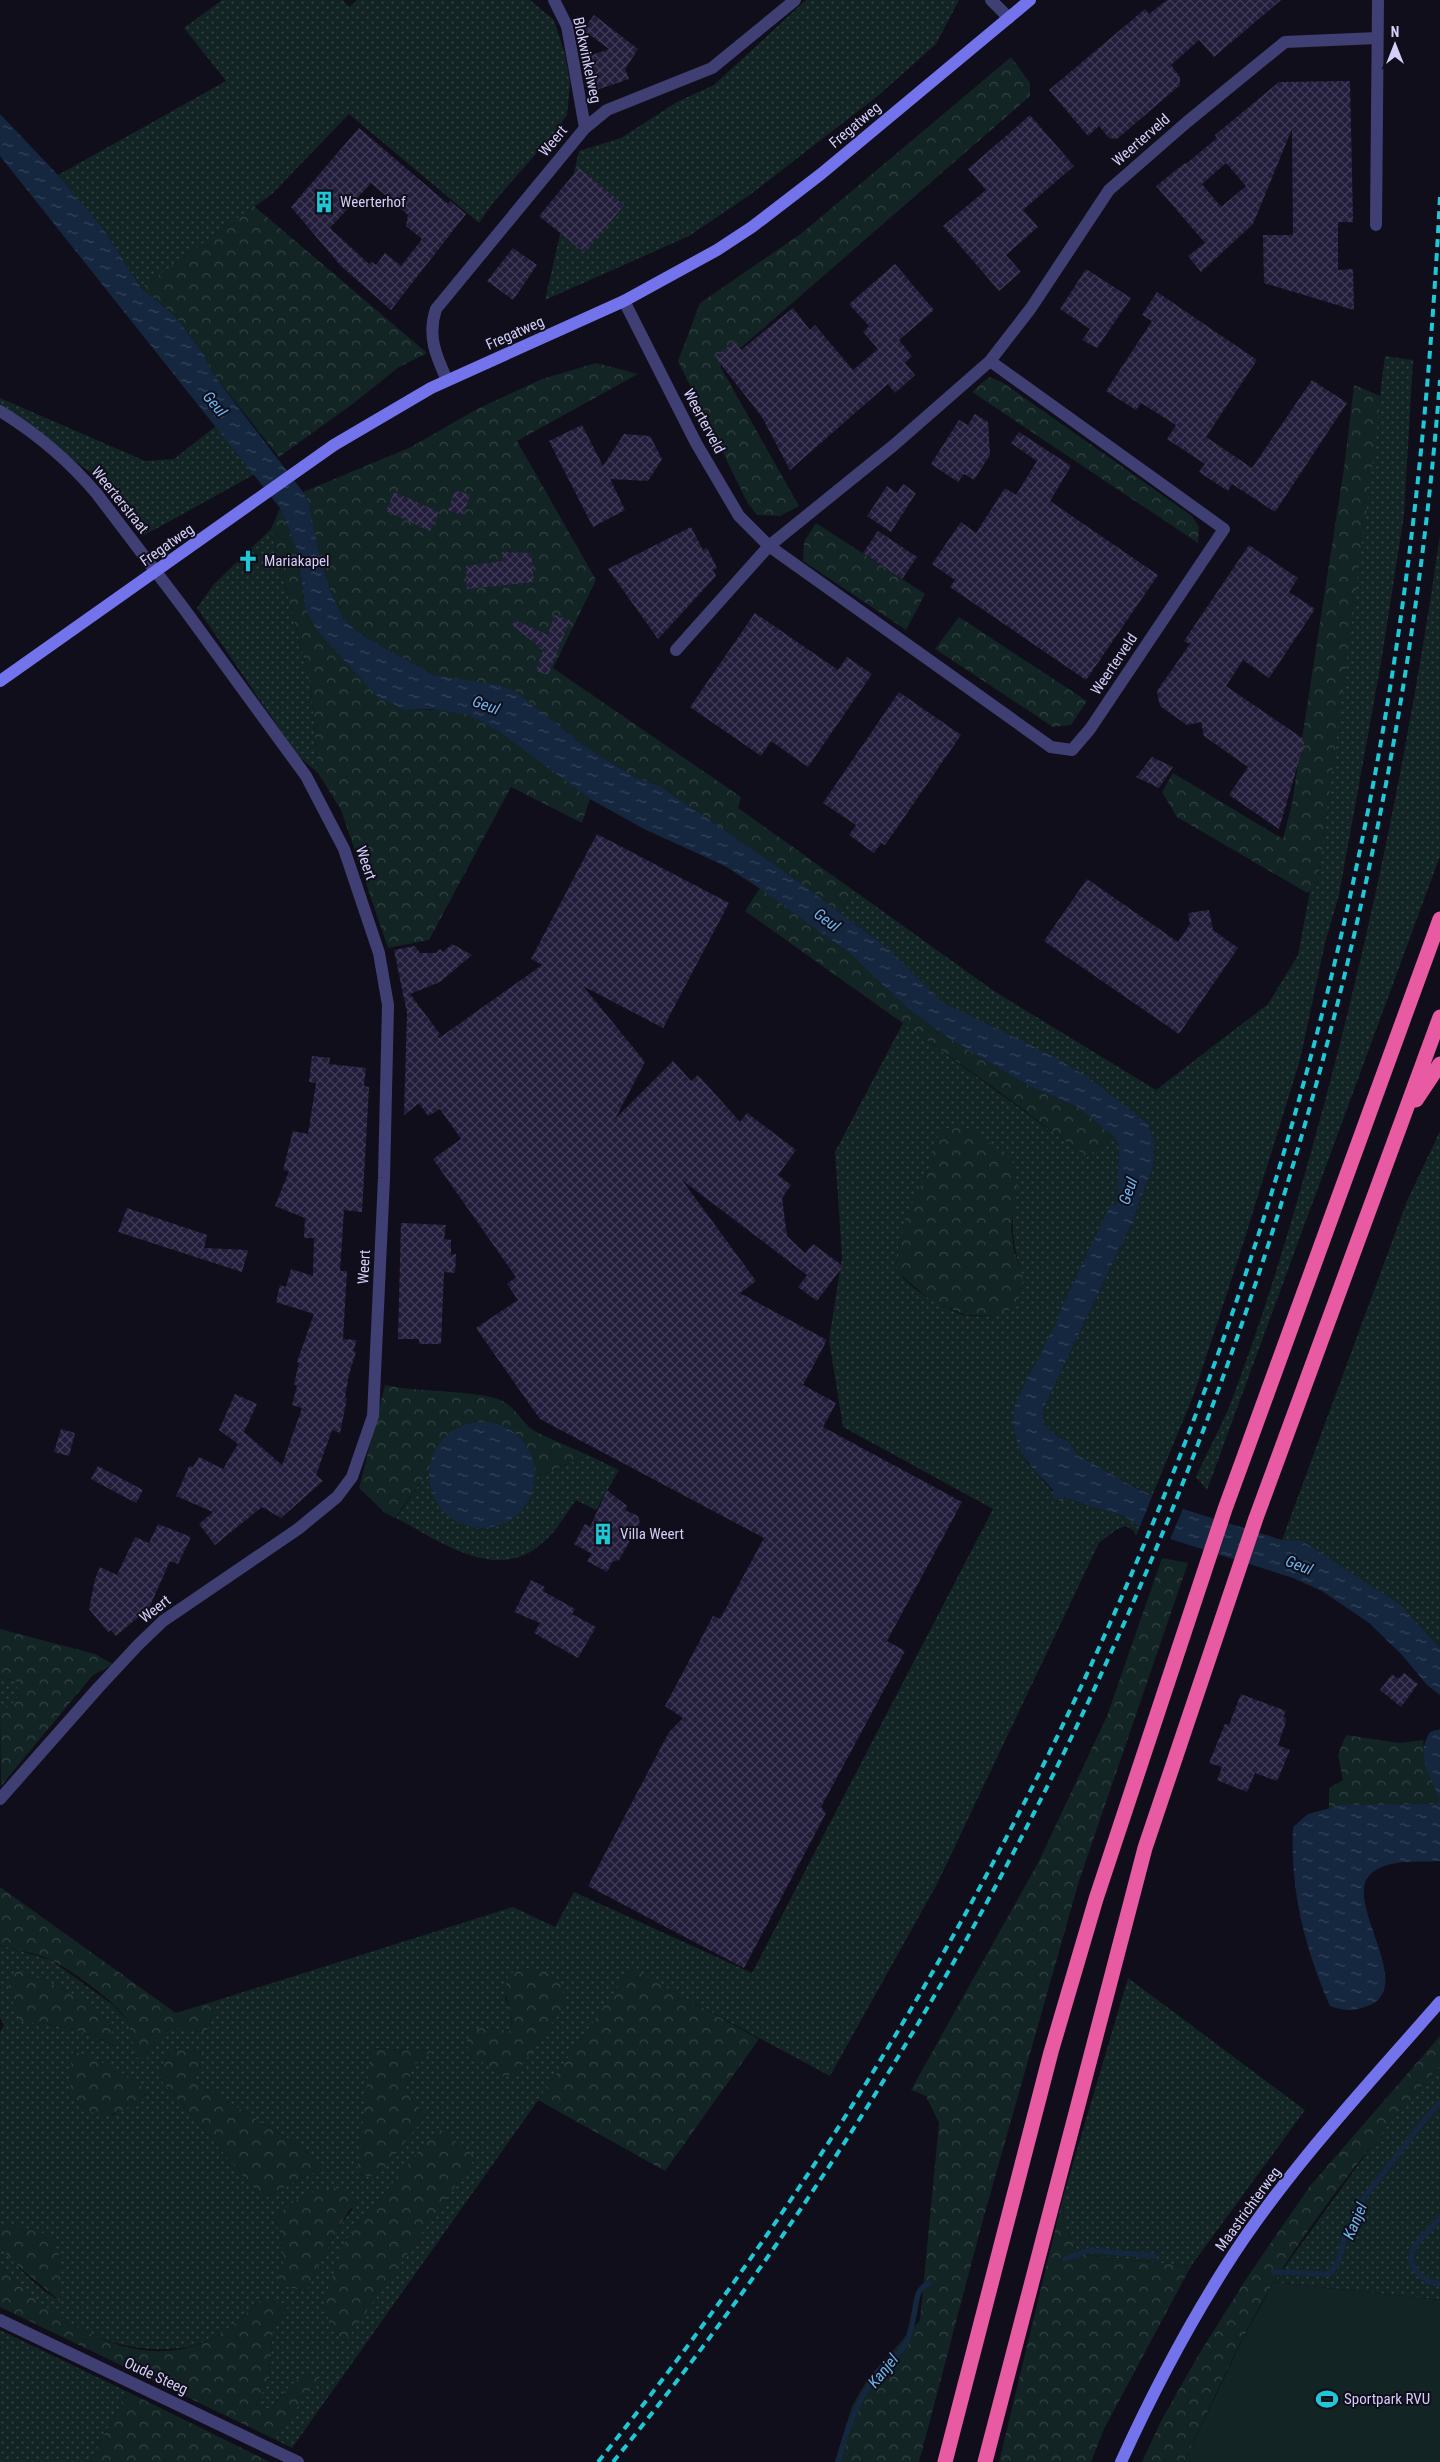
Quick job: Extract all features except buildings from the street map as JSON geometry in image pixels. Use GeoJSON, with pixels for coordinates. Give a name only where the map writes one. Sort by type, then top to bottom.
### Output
{"type":"FeatureCollection","features":[{"type":"Feature","properties":{"kind":"highway"},"geometry":{"type":"LineString","coordinates":[[945,2462],[1050,2052],[1096,1899],[1225,1509],[1440,919]]}},
{"type":"Feature","properties":{"kind":"highway"},"geometry":{"type":"LineString","coordinates":[[985,2462],[1145,1848],[1256,1518],[1440,1017]]}},
{"type":"Feature","properties":{"kind":"highway"},"geometry":{"type":"LineString","coordinates":[[1402,1122],[1440,1064]]}},
{"type":"Feature","properties":{"kind":"street","name":"Blokwinkelweg"},"geometry":{"type":"LineString","coordinates":[[554,0],[567,26],[585,128]]}},
{"type":"Feature","properties":{"kind":"street","name":"Weert"},"geometry":{"type":"LineString","coordinates":[[447,380],[432,344],[431,321],[436,309],[585,128],[607,110],[712,68],[794,0]]}},
{"type":"Feature","properties":{"kind":"street"},"geometry":{"type":"LineString","coordinates":[[991,0],[1009,18]]}},
{"type":"Feature","properties":{"kind":"street","name":"Fregatweg"},"geometry":{"type":"LineString","coordinates":[[0,681],[157,572],[300,469],[382,415],[447,380],[624,301],[682,271],[752,227],[821,174],[1030,0]]}},
{"type":"Feature","properties":{"kind":"street"},"geometry":{"type":"LineString","coordinates":[[1376,225],[1378,0]]}},
{"type":"Feature","properties":{"kind":"street","name":"Weerterveld"},"geometry":{"type":"LineString","coordinates":[[769,546],[894,445],[990,361],[1031,308],[1109,190],[1187,122],[1285,42],[1377,38]]}},
{"type":"Feature","properties":{"kind":"street","name":"Weerterveld"},"geometry":{"type":"LineString","coordinates":[[624,301],[696,443],[739,516],[769,546],[1051,747],[1072,750],[1090,729],[1224,529],[990,361]]}},
{"type":"Feature","properties":{"kind":"street","name":"Weerterstraat"},"geometry":{"type":"LineString","coordinates":[[0,411],[37,437],[84,479],[157,572],[197,627]]}},
{"type":"Feature","properties":{"kind":"street"},"geometry":{"type":"LineString","coordinates":[[676,650],[769,546]]}},
{"type":"Feature","properties":{"kind":"street","name":"Weert"},"geometry":{"type":"LineString","coordinates":[[0,1799],[98,1688],[157,1627],[298,1529],[337,1497],[352,1477],[373,1416],[384,1178],[388,1005],[379,953],[344,849],[324,807],[306,776],[197,627]]}},
{"type":"Feature","properties":{"kind":"street","name":"Maastrichterweg"},"geometry":{"type":"LineString","coordinates":[[1121,2462],[1157,2386],[1230,2261],[1279,2191],[1330,2128],[1440,2002]]}},
{"type":"Feature","properties":{"kind":"street","name":"Oude Steeg"},"geometry":{"type":"LineString","coordinates":[[0,2320],[298,2462]]}},
{"type":"Feature","properties":{"kind":"green space"},"geometry":{"type":"Polygon","coordinates":[[[222,0],[343,0],[349,7],[357,0],[530,0],[554,20],[565,54],[570,83],[567,115],[554,133],[492,204],[479,223],[349,114],[272,194],[141,288],[102,227],[58,175],[226,81],[184,28],[222,0]]]}},
{"type":"Feature","properties":{"kind":"green space"},"geometry":{"type":"Polygon","coordinates":[[[806,0],[959,0],[936,44],[879,95],[751,194],[689,236],[545,300],[579,151],[621,138],[677,102],[714,85],[806,0]]]}},
{"type":"Feature","properties":{"kind":"green space"},"geometry":{"type":"Polygon","coordinates":[[[1011,57],[1030,83],[1030,96],[720,366],[799,506],[780,516],[757,515],[747,502],[678,361],[700,303],[802,233],[1011,57]]]}},
{"type":"Feature","properties":{"kind":"green space"},"geometry":{"type":"Polygon","coordinates":[[[254,206],[427,353],[399,367],[354,403],[279,457],[213,374],[203,353],[174,315],[141,288],[254,206]]]}},
{"type":"Feature","properties":{"kind":"green space"},"geometry":{"type":"Polygon","coordinates":[[[1385,356],[1413,360],[1404,515],[1381,663],[1339,895],[1325,943],[1300,1060],[1244,1241],[1194,1394],[1152,1496],[1076,1455],[1069,1442],[1053,1433],[1044,1424],[1043,1409],[1133,1221],[1154,1163],[1114,1098],[1092,1080],[942,1002],[890,950],[841,914],[853,890],[994,991],[1156,1090],[1268,1004],[1298,955],[1310,891],[1317,886],[1385,356]]]}},
{"type":"Feature","properties":{"kind":"green space"},"geometry":{"type":"Polygon","coordinates":[[[596,363],[638,374],[517,441],[596,580],[553,668],[741,797],[738,808],[853,890],[841,914],[781,869],[660,786],[636,778],[583,745],[515,691],[434,675],[360,634],[343,618],[330,590],[318,548],[309,503],[303,492],[411,447],[477,409],[542,379],[596,363]]]}},
{"type":"Feature","properties":{"kind":"green space"},"geometry":{"type":"Polygon","coordinates":[[[989,377],[1002,382],[1192,516],[1199,527],[1198,543],[972,392],[989,377]]]}},
{"type":"Feature","properties":{"kind":"green space"},"geometry":{"type":"Polygon","coordinates":[[[1354,385],[1380,396],[1377,431],[1317,886],[1307,893],[1177,817],[1162,792],[1173,773],[1283,839],[1292,803],[1344,468],[1354,385]]]}},
{"type":"Feature","properties":{"kind":"green space"},"geometry":{"type":"Polygon","coordinates":[[[0,398],[145,461],[174,459],[216,426],[255,474],[143,536],[125,511],[91,473],[0,405],[0,398]]]}},
{"type":"Feature","properties":{"kind":"green space"},"geometry":{"type":"Polygon","coordinates":[[[280,508],[296,548],[304,599],[406,710],[456,711],[471,715],[516,742],[590,799],[582,823],[511,787],[429,940],[388,948],[341,810],[318,773],[311,686],[271,529],[280,508]]]}},
{"type":"Feature","properties":{"kind":"green space"},"geometry":{"type":"Polygon","coordinates":[[[816,523],[925,594],[906,630],[803,561],[804,542],[816,523]]]}},
{"type":"Feature","properties":{"kind":"green space"},"geometry":{"type":"Polygon","coordinates":[[[271,529],[311,686],[318,773],[298,756],[197,608],[214,584],[271,529]]]}},
{"type":"Feature","properties":{"kind":"green space"},"geometry":{"type":"Polygon","coordinates":[[[1440,535],[1440,856],[1207,1490],[1196,1477],[1231,1402],[1267,1301],[1308,1164],[1337,1057],[1372,909],[1403,760],[1440,535]]]}},
{"type":"Feature","properties":{"kind":"green space"},"geometry":{"type":"Polygon","coordinates":[[[959,617],[1087,701],[1071,725],[1053,727],[935,649],[959,617]]]}},
{"type":"Feature","properties":{"kind":"green space"},"geometry":{"type":"Polygon","coordinates":[[[760,888],[848,952],[908,1009],[947,1037],[1029,1086],[1078,1107],[1113,1136],[1087,1157],[1001,1093],[745,911],[760,888]]]}},
{"type":"Feature","properties":{"kind":"green space"},"geometry":{"type":"Polygon","coordinates":[[[903,1023],[1087,1157],[1113,1136],[1119,1144],[1117,1206],[1112,1204],[1062,1306],[1026,1461],[1054,1493],[1088,1506],[1124,1516],[1140,1527],[1136,1536],[1133,1530],[1125,1526],[1116,1530],[1099,1543],[937,1884],[830,2076],[631,1969],[292,2448],[274,2439],[321,2374],[281,2395],[271,2410],[256,2404],[269,2381],[273,2326],[289,2305],[263,2298],[224,2331],[209,2340],[195,2345],[168,2349],[131,2346],[109,2341],[69,2323],[33,2298],[0,2267],[0,2246],[27,2276],[60,2301],[8,2226],[0,2229],[0,2032],[4,2025],[0,2018],[0,1945],[51,1960],[113,2005],[126,2019],[131,2030],[136,2057],[153,2049],[161,2035],[171,2029],[185,2027],[206,2033],[218,2000],[513,1907],[555,1927],[574,1892],[752,1973],[993,1509],[843,1427],[829,1340],[842,1258],[835,1152],[903,1023]],[[929,1169],[919,1190],[899,1245],[897,1266],[900,1274],[925,1296],[956,1312],[967,1316],[994,1316],[1022,1273],[1015,1250],[1013,1229],[1018,1185],[929,1169]],[[523,1968],[505,1997],[511,2018],[510,2031],[481,2028],[469,2052],[504,2077],[523,1968]],[[62,1988],[20,2022],[32,2022],[81,2032],[114,2046],[104,2017],[62,1988]],[[371,2048],[359,2174],[368,2177],[426,2116],[412,2099],[406,2088],[413,2066],[431,2051],[371,2048]],[[177,2049],[169,2055],[162,2065],[160,2079],[263,2199],[311,2173],[329,2170],[298,2145],[199,2084],[195,2079],[204,2053],[177,2049]],[[73,2051],[71,2089],[113,2115],[149,2093],[73,2051]],[[438,2129],[346,2240],[332,2330],[344,2341],[476,2157],[438,2129]],[[353,2208],[275,2218],[282,2243],[283,2268],[276,2284],[306,2291],[337,2230],[353,2208]]]}},
{"type":"Feature","properties":{"kind":"green space"},"geometry":{"type":"Polygon","coordinates":[[[957,1125],[973,1130],[1012,1160],[1018,1185],[1011,1228],[1014,1251],[1022,1273],[1023,1291],[1011,1309],[994,1316],[966,1315],[933,1302],[902,1276],[897,1269],[897,1254],[906,1215],[929,1169],[934,1142],[943,1130],[957,1125]]]}},
{"type":"Feature","properties":{"kind":"green space"},"geometry":{"type":"Polygon","coordinates":[[[1440,1131],[1440,1648],[1401,1605],[1302,1542],[1282,1540],[1407,1201],[1440,1131]]]}},
{"type":"Feature","properties":{"kind":"green space"},"geometry":{"type":"Polygon","coordinates":[[[385,1385],[471,1394],[498,1399],[511,1407],[529,1427],[588,1455],[535,1478],[535,1470],[528,1450],[519,1438],[508,1429],[432,1460],[430,1469],[395,1518],[384,1512],[359,1488],[385,1385]]]}},
{"type":"Feature","properties":{"kind":"green space"},"geometry":{"type":"Polygon","coordinates":[[[588,1455],[619,1470],[596,1510],[576,1500],[550,1535],[540,1545],[523,1556],[504,1560],[486,1559],[467,1554],[430,1537],[396,1518],[430,1469],[429,1479],[477,1528],[499,1525],[516,1515],[524,1507],[533,1489],[535,1478],[588,1455]]]}},
{"type":"Feature","properties":{"kind":"green space"},"geometry":{"type":"Polygon","coordinates":[[[1162,1558],[1188,1563],[1079,1881],[984,2216],[919,2462],[835,2462],[852,2406],[867,2380],[920,2320],[939,2123],[926,2096],[911,2090],[1039,1861],[1107,1716],[1162,1558]]]}},
{"type":"Feature","properties":{"kind":"green space"},"geometry":{"type":"Polygon","coordinates":[[[0,1629],[95,1654],[113,1664],[92,1676],[1,1786],[0,1713],[15,1700],[18,1688],[16,1682],[0,1676],[0,1629]]]}},
{"type":"Feature","properties":{"kind":"green space"},"geometry":{"type":"Polygon","coordinates":[[[0,1676],[16,1682],[18,1692],[12,1704],[0,1713],[0,1676]]]}},
{"type":"Feature","properties":{"kind":"green space"},"geometry":{"type":"Polygon","coordinates":[[[1346,1735],[1400,1743],[1424,1740],[1423,1743],[1439,1798],[1437,1804],[1329,1809],[1329,1788],[1343,1780],[1338,1755],[1346,1735]]]}},
{"type":"Feature","properties":{"kind":"green space"},"geometry":{"type":"Polygon","coordinates":[[[0,1887],[176,2013],[218,2000],[206,2033],[182,2028],[170,2030],[159,2039],[149,2056],[141,2062],[137,2058],[133,2047],[129,2024],[121,2012],[103,1995],[51,1960],[0,1945],[0,1887]]]}},
{"type":"Feature","properties":{"kind":"green space"},"geometry":{"type":"Polygon","coordinates":[[[523,1968],[542,1970],[554,1976],[562,1988],[565,2006],[516,2073],[504,2077],[468,2052],[467,2040],[472,2031],[481,2028],[510,2031],[512,2024],[506,1983],[509,1974],[523,1968]]]}},
{"type":"Feature","properties":{"kind":"green space"},"geometry":{"type":"Polygon","coordinates":[[[631,1968],[759,2039],[665,2171],[538,2100],[631,1968]]]}},
{"type":"Feature","properties":{"kind":"green space"},"geometry":{"type":"Polygon","coordinates":[[[16,1969],[69,1992],[95,2008],[105,2017],[111,2027],[115,2046],[69,2028],[20,2022],[8,1989],[16,1969]]]}},
{"type":"Feature","properties":{"kind":"green space"},"geometry":{"type":"Polygon","coordinates":[[[1128,1978],[1305,2110],[1191,2266],[1093,2256],[1077,2252],[1064,2224],[1063,2197],[1128,1978]]]}},
{"type":"Feature","properties":{"kind":"green space"},"geometry":{"type":"Polygon","coordinates":[[[1440,2036],[1440,2065],[1352,2170],[1292,2253],[1274,2282],[1238,2348],[1184,2462],[1142,2462],[1161,2421],[1199,2354],[1248,2276],[1310,2186],[1440,2036]]]}},
{"type":"Feature","properties":{"kind":"green space"},"geometry":{"type":"Polygon","coordinates":[[[371,2048],[432,2051],[413,2066],[406,2088],[412,2099],[426,2116],[379,2174],[368,2177],[357,2173],[371,2048]]]}},
{"type":"Feature","properties":{"kind":"green space"},"geometry":{"type":"Polygon","coordinates":[[[177,2049],[204,2053],[195,2079],[199,2084],[298,2145],[330,2170],[311,2173],[263,2199],[160,2079],[164,2061],[177,2049]]]}},
{"type":"Feature","properties":{"kind":"green space"},"geometry":{"type":"Polygon","coordinates":[[[73,2051],[114,2067],[149,2092],[118,2112],[102,2115],[93,2113],[79,2104],[72,2095],[70,2076],[73,2051]]]}},
{"type":"Feature","properties":{"kind":"green space"},"geometry":{"type":"Polygon","coordinates":[[[1440,2065],[1440,2300],[1274,2282],[1384,2129],[1440,2065]]]}},
{"type":"Feature","properties":{"kind":"green space"},"geometry":{"type":"Polygon","coordinates":[[[438,2128],[476,2157],[345,2342],[332,2330],[325,2309],[328,2288],[346,2240],[438,2128]]]}},
{"type":"Feature","properties":{"kind":"green space"},"geometry":{"type":"Polygon","coordinates":[[[327,2188],[343,2190],[357,2198],[337,2230],[306,2291],[275,2284],[282,2269],[283,2252],[275,2218],[299,2199],[327,2188]]]}},
{"type":"Feature","properties":{"kind":"green space"},"geometry":{"type":"Polygon","coordinates":[[[1063,2197],[1064,2224],[1077,2252],[1093,2256],[1191,2266],[1104,2429],[1091,2462],[999,2462],[1063,2197]]]}},
{"type":"Feature","properties":{"kind":"green space"},"geometry":{"type":"Polygon","coordinates":[[[8,2226],[27,2228],[41,2233],[50,2239],[56,2247],[60,2269],[60,2301],[13,2262],[0,2246],[0,2229],[8,2226]]]}},
{"type":"Feature","properties":{"kind":"green space"},"geometry":{"type":"Polygon","coordinates":[[[0,2267],[43,2305],[69,2322],[95,2336],[123,2346],[151,2351],[180,2349],[209,2340],[231,2326],[263,2298],[289,2305],[273,2326],[269,2381],[256,2404],[271,2410],[292,2384],[304,2377],[322,2374],[274,2439],[0,2307],[0,2267]]]}},
{"type":"Feature","properties":{"kind":"green space","name":"Sportpark RVU"},"geometry":{"type":"Polygon","coordinates":[[[1274,2282],[1440,2300],[1440,2462],[1184,2462],[1244,2336],[1274,2282]]]}},
{"type":"Feature","properties":{"kind":"green space"},"geometry":{"type":"Polygon","coordinates":[[[0,2330],[128,2392],[89,2462],[0,2462],[0,2330]]]}},
{"type":"Feature","properties":{"kind":"green space"},"geometry":{"type":"Polygon","coordinates":[[[128,2392],[270,2462],[89,2462],[128,2392]]]}},
{"type":"Feature","properties":{"kind":"water","name":"Geul"},"geometry":{"type":"Polygon","coordinates":[[[0,114],[58,175],[102,227],[141,288],[174,315],[203,353],[213,374],[303,492],[309,503],[318,548],[330,590],[343,618],[360,634],[434,675],[498,685],[515,691],[583,745],[636,778],[660,786],[781,869],[890,950],[942,1002],[1056,1058],[1092,1080],[1148,1124],[1154,1142],[1154,1163],[1133,1221],[1043,1409],[1044,1424],[1053,1433],[1069,1442],[1077,1455],[1136,1488],[1183,1509],[1282,1540],[1302,1541],[1401,1605],[1440,1648],[1440,1695],[1427,1685],[1402,1655],[1369,1623],[1322,1591],[1293,1578],[1170,1539],[1140,1527],[1124,1516],[1088,1506],[1065,1497],[1063,1501],[1053,1499],[1053,1490],[1028,1462],[1017,1442],[1014,1419],[1015,1404],[1058,1319],[1062,1306],[1111,1204],[1117,1205],[1119,1144],[1113,1136],[1078,1107],[1029,1086],[947,1037],[908,1009],[848,952],[725,866],[644,829],[590,799],[500,732],[470,715],[432,709],[406,710],[378,697],[319,633],[306,610],[296,548],[280,508],[0,156],[0,114]]]}},
{"type":"Feature","properties":{"kind":"water"},"geometry":{"type":"Polygon","coordinates":[[[482,1422],[502,1426],[519,1438],[531,1455],[535,1475],[531,1495],[519,1512],[502,1524],[482,1528],[462,1524],[445,1512],[433,1495],[429,1475],[433,1455],[445,1438],[462,1426],[482,1422]]]}},
{"type":"Feature","properties":{"kind":"water"},"geometry":{"type":"Polygon","coordinates":[[[1440,1729],[1440,1861],[1397,1863],[1373,1872],[1365,1884],[1364,1900],[1382,1960],[1385,1979],[1382,1994],[1370,2005],[1360,2009],[1346,2010],[1330,2006],[1313,1963],[1301,1919],[1294,1874],[1293,1827],[1308,1814],[1342,1805],[1437,1804],[1439,1798],[1428,1773],[1424,1749],[1430,1732],[1440,1729]]]}},
{"type":"Feature","properties":{"kind":"pier"},"geometry":{"type":"Polygon","coordinates":[[[1153,1494],[1184,1506],[1169,1542],[1139,1529],[1153,1494]]]}},
{"type":"Feature","properties":{"kind":"waterway","name":"Kanjel"},"geometry":{"type":"LineString","coordinates":[[1273,2272],[1329,2274],[1338,2263],[1345,2236],[1360,2203],[1425,2119],[1440,2103]]}},
{"type":"Feature","properties":{"kind":"waterway","name":"Kanjel"},"geometry":{"type":"LineString","coordinates":[[1440,2218],[1417,2243],[1411,2257],[1412,2264],[1420,2275],[1427,2280],[1440,2284]]}},
{"type":"Feature","properties":{"kind":"waterway","name":"Kanjel"},"geometry":{"type":"LineString","coordinates":[[1065,2259],[1089,2250],[1154,2256]]}},
{"type":"Feature","properties":{"kind":"waterway","name":"Kanjel"},"geometry":{"type":"LineString","coordinates":[[838,2462],[858,2405],[877,2373],[904,2347],[910,2332],[918,2294],[929,2283]]}},
{"type":"Feature","properties":{"kind":"railway"},"geometry":{"type":"LineString","coordinates":[[598,2462],[739,2275],[868,2081],[984,1879],[1088,1671],[1179,1457],[1258,1238],[1322,1013],[1373,785],[1398,639],[1417,492],[1431,344],[1440,196]]}},
{"type":"Feature","properties":{"kind":"railway"},"geometry":{"type":"LineString","coordinates":[[613,2462],[783,2236],[934,1996],[1068,1744],[1183,1483],[1278,1214],[1353,939],[1407,661],[1440,380]]}},
{"type":"Feature","properties":{"kind":"place","name":"Weerterhof"},"geometry":{"type":"Point","coordinates":[324,202]}},
{"type":"Feature","properties":{"kind":"place","name":"Mariakapel"},"geometry":{"type":"Point","coordinates":[248,561]}},
{"type":"Feature","properties":{"kind":"place","name":"Villa Weert"},"geometry":{"type":"Point","coordinates":[603,1534]}},
{"type":"Feature","properties":{"kind":"place","name":"Sportpark RVU"},"geometry":{"type":"Point","coordinates":[1327,2399]}}]}
